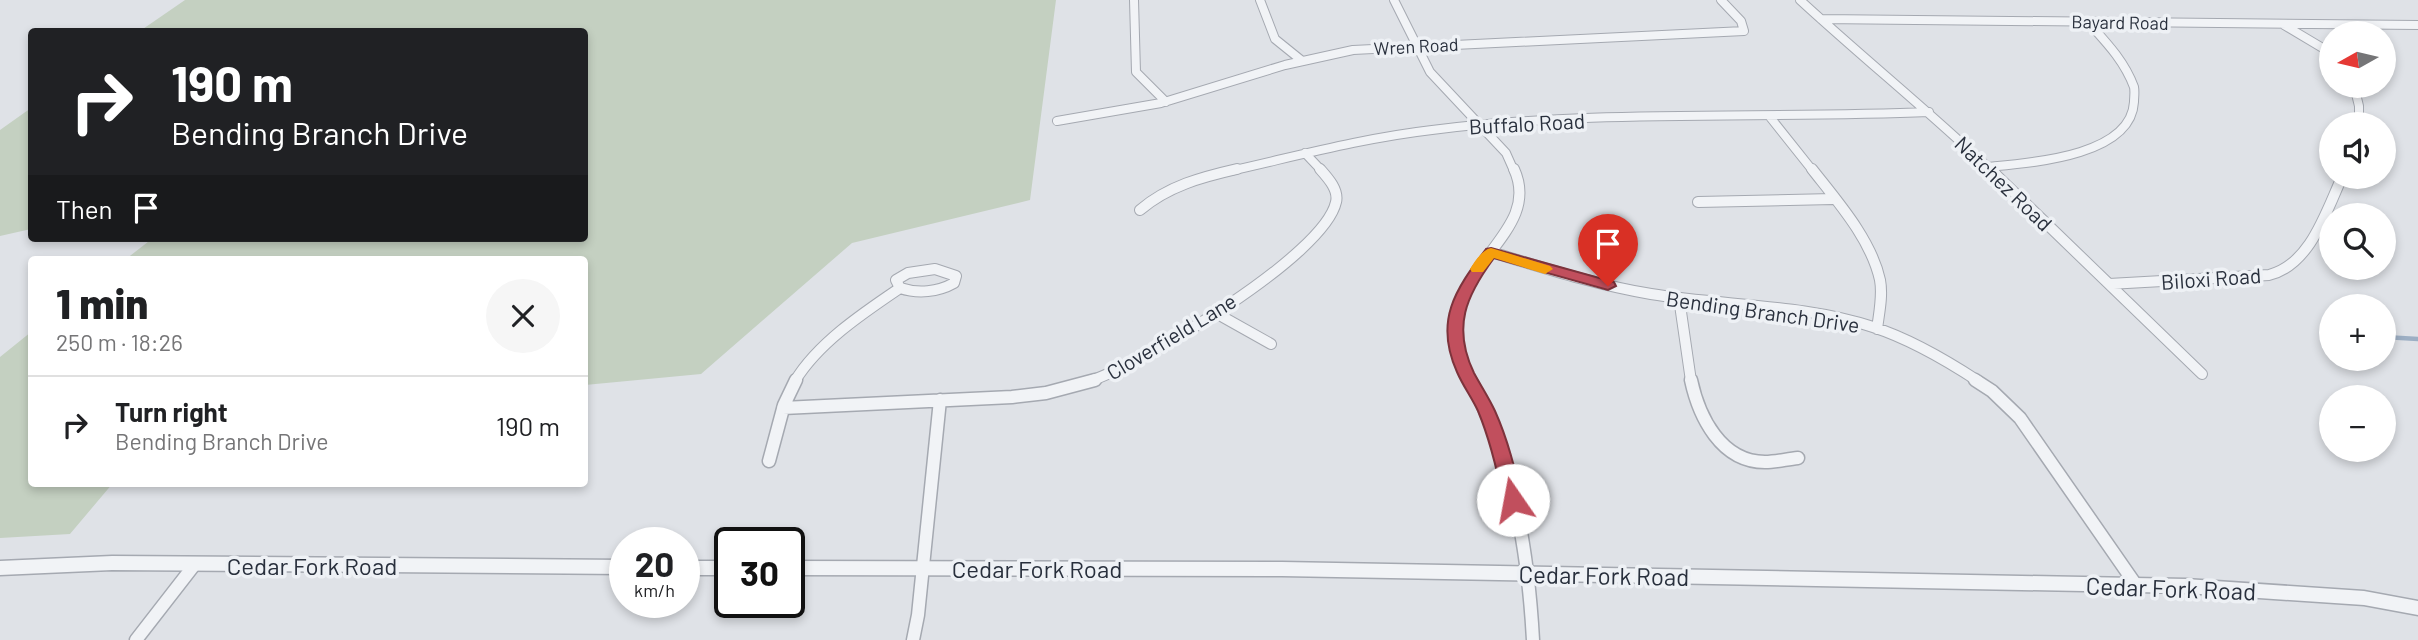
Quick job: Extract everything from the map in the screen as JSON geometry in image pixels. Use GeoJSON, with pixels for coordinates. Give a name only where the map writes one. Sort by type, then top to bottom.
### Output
{"type":"FeatureCollection","features":[{"type":"Feature","properties":{"kind":"street"},"geometry":{"type":"LineString","coordinates":[[1134,0],[1134,65],[1139,76],[1166,102]]}},
{"type":"Feature","properties":{"kind":"street"},"geometry":{"type":"LineString","coordinates":[[1260,0],[1275,39],[1300,60]]}},
{"type":"Feature","properties":{"kind":"street"},"geometry":{"type":"LineString","coordinates":[[1394,0],[1440,85],[1512,161],[1520,188],[1516,216],[1468,282],[1455,317],[1455,340],[1465,371],[1485,408],[1502,450],[1529,574],[1532,640]]}},
{"type":"Feature","properties":{"kind":"street","name":"Wren Road"},"geometry":{"type":"LineString","coordinates":[[1057,121],[1122,112],[1166,102],[1300,60],[1363,48],[1744,31],[1741,21],[1721,0]]}},
{"type":"Feature","properties":{"kind":"street","name":"Natchez Road"},"geometry":{"type":"LineString","coordinates":[[1800,0],[1871,66],[1929,112],[2202,374]]}},
{"type":"Feature","properties":{"kind":"street","name":"Bayard Road"},"geometry":{"type":"LineString","coordinates":[[1821,19],[2418,25]]}},
{"type":"Feature","properties":{"kind":"street"},"geometry":{"type":"LineString","coordinates":[[1987,167],[2078,155],[2106,143],[2132,120],[2137,108],[2137,95],[2130,75],[2109,43],[2087,21]]}},
{"type":"Feature","properties":{"kind":"street"},"geometry":{"type":"LineString","coordinates":[[2282,24],[2319,46]]}},
{"type":"Feature","properties":{"kind":"street","name":"Buffalo Road"},"geometry":{"type":"LineString","coordinates":[[1140,210],[1150,199],[1177,188],[1304,153],[1387,136],[1480,125],[1677,116],[1849,117],[1929,112]]}},
{"type":"Feature","properties":{"kind":"street"},"geometry":{"type":"LineString","coordinates":[[1770,117],[1857,230],[1873,259],[1880,288],[1877,329]]}},
{"type":"Feature","properties":{"kind":"street","name":"Cloverfield Lane"},"geometry":{"type":"LineString","coordinates":[[783,408],[1032,395],[1084,383],[1124,368],[1214,312],[1283,264],[1332,215],[1337,200],[1335,189],[1304,153]]}},
{"type":"Feature","properties":{"kind":"street","name":"Biloxi Road"},"geometry":{"type":"LineString","coordinates":[[2109,284],[2282,272],[2292,266],[2303,252],[2337,189]]}},
{"type":"Feature","properties":{"kind":"street"},"geometry":{"type":"LineString","coordinates":[[1698,202],[1833,199]]}},
{"type":"Feature","properties":{"kind":"street","name":"Bending Branch Drive"},"geometry":{"type":"LineString","coordinates":[[1491,252],[1587,281],[1679,298],[1810,313],[1877,329],[1958,368],[1992,391],[2020,418],[2136,586]]}},
{"type":"Feature","properties":{"kind":"street"},"geometry":{"type":"LineString","coordinates":[[946,270],[956,276],[954,283],[945,288],[908,291],[900,288],[897,280],[908,272],[946,270]]}},
{"type":"Feature","properties":{"kind":"street"},"geometry":{"type":"LineString","coordinates":[[769,461],[791,385],[807,364],[900,288]]}},
{"type":"Feature","properties":{"kind":"street"},"geometry":{"type":"LineString","coordinates":[[1679,298],[1685,355],[1694,392],[1715,440],[1743,460],[1777,464],[1798,458]]}},
{"type":"Feature","properties":{"kind":"street"},"geometry":{"type":"LineString","coordinates":[[1214,312],[1271,344]]}},
{"type":"Feature","properties":{"kind":"street"},"geometry":{"type":"LineString","coordinates":[[913,640],[918,615],[940,401]]}},
{"type":"Feature","properties":{"kind":"street","name":"Cedar Fork Road"},"geometry":{"type":"LineString","coordinates":[[0,568],[66,564],[609,567]]}},
{"type":"Feature","properties":{"kind":"street"},"geometry":{"type":"LineString","coordinates":[[136,640],[195,564]]}},
{"type":"Feature","properties":{"kind":"street","name":"Cedar Fork Road"},"geometry":{"type":"LineString","coordinates":[[805,568],[1175,568],[2136,586],[2364,598],[2418,608]]}},
{"type":"Feature","properties":{"kind":"green space"},"geometry":{"type":"Polygon","coordinates":[[[185,0],[1056,0],[1030,200],[852,243],[701,374],[588,385],[588,256],[130,256],[148,242],[588,242],[588,28],[144,28],[185,0]]]}},
{"type":"Feature","properties":{"kind":"green space"},"geometry":{"type":"Polygon","coordinates":[[[28,110],[28,230],[0,236],[0,130],[28,110]]]}},
{"type":"Feature","properties":{"kind":"green space"},"geometry":{"type":"Polygon","coordinates":[[[28,334],[28,487],[110,487],[70,534],[0,538],[0,357],[28,334]]]}},
{"type":"Feature","properties":{"kind":"waterway"},"geometry":{"type":"LineString","coordinates":[[2396,338],[2418,339]]}},
{"type":"Feature","properties":{"kind":"slow traffic"},"geometry":{"type":"LineString","coordinates":[[1478,269],[1491,252],[1545,269]]}},
{"type":"Feature","properties":{"kind":"route"},"geometry":{"type":"LineString","coordinates":[[1513,500],[1502,450],[1485,408],[1465,371],[1455,340],[1455,317],[1468,282],[1491,252],[1608,286]]}}]}
